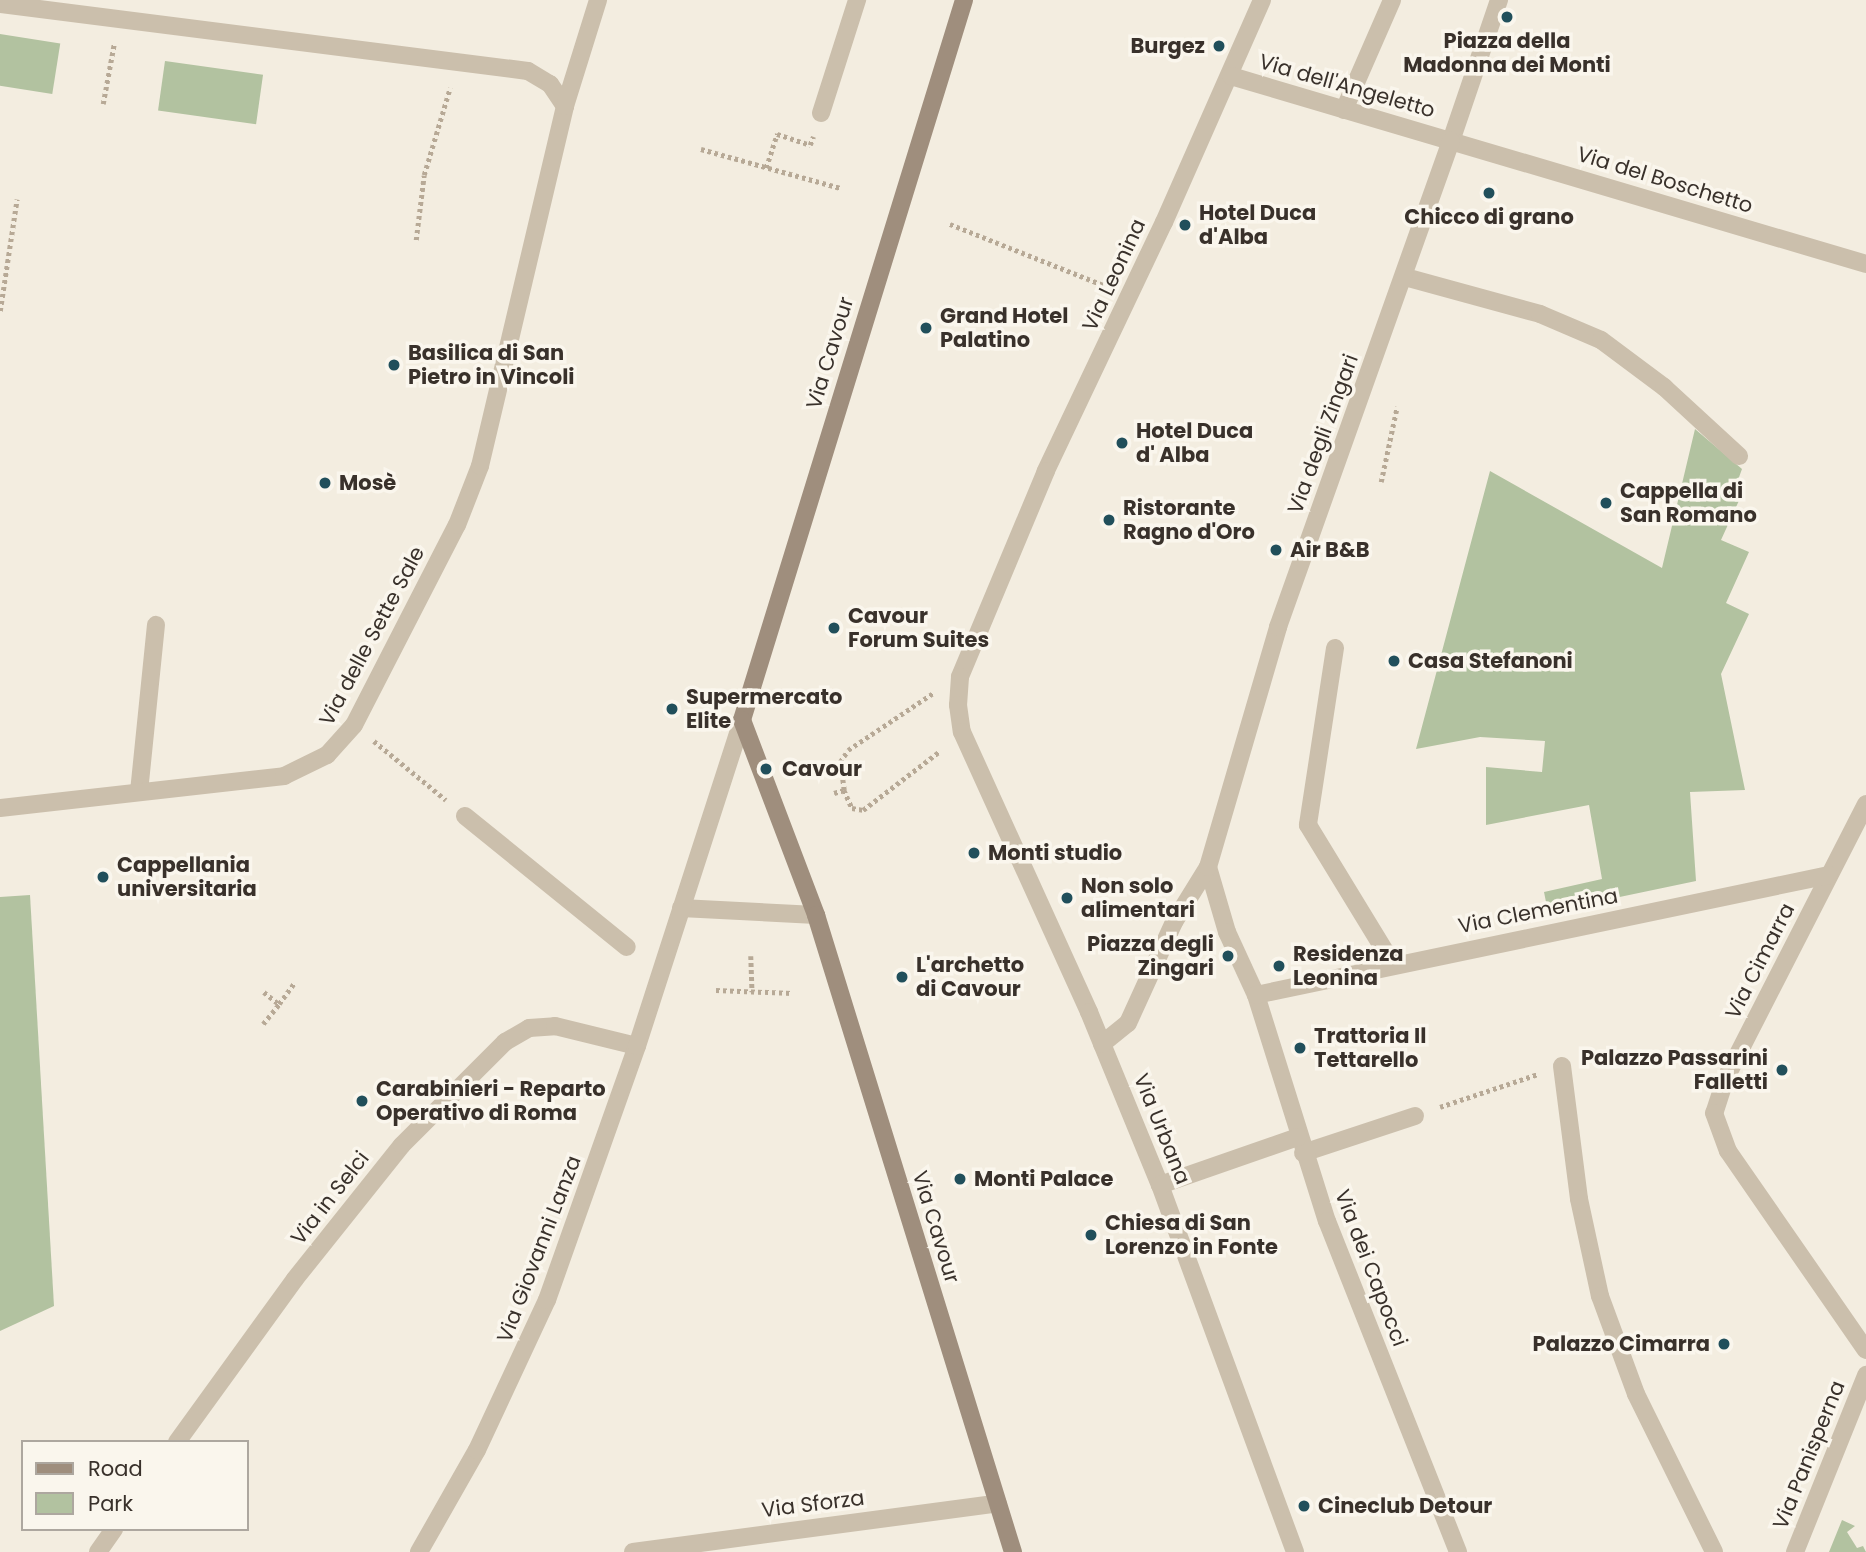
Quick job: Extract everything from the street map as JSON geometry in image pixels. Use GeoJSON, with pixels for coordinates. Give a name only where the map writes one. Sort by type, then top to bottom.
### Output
{"type":"FeatureCollection","features":[{"type":"Feature","properties":{"kind":"main road","name":"Via Cavour"},"geometry":{"type":"LineString","coordinates":[[964,0],[742,720],[816,915],[1013,1552]]}},
{"type":"Feature","properties":{"kind":"street","name":"Via delle Sette Sale"},"geometry":{"type":"LineString","coordinates":[[0,808],[296,773],[327,755],[354,725],[474,483],[565,106],[598,0]]}},
{"type":"Feature","properties":{"kind":"street"},"geometry":{"type":"LineString","coordinates":[[821,113],[857,0]]}},
{"type":"Feature","properties":{"kind":"street","name":"Via Leonina"},"geometry":{"type":"LineString","coordinates":[[960,677],[1046,471],[1231,76],[1262,0]]}},
{"type":"Feature","properties":{"kind":"street"},"geometry":{"type":"LineString","coordinates":[[1344,110],[1392,0]]}},
{"type":"Feature","properties":{"kind":"street","name":"Via degli Zingari"},"geometry":{"type":"LineString","coordinates":[[1208,867],[1278,627],[1405,277],[1499,0]]}},
{"type":"Feature","properties":{"kind":"street"},"geometry":{"type":"LineString","coordinates":[[0,5],[358,47],[528,71],[550,84],[565,106]]}},
{"type":"Feature","properties":{"kind":"street","name":"Via dell'Angeletto"},"geometry":{"type":"LineString","coordinates":[[1231,76],[1451,141]]}},
{"type":"Feature","properties":{"kind":"street","name":"Via del Boschetto"},"geometry":{"type":"LineString","coordinates":[[1451,141],[1866,264]]}},
{"type":"Feature","properties":{"kind":"street"},"geometry":{"type":"LineString","coordinates":[[1405,277],[1540,314],[1601,340],[1664,387],[1740,456]]}},
{"type":"Feature","properties":{"kind":"street"},"geometry":{"type":"LineString","coordinates":[[139,792],[156,625]]}},
{"type":"Feature","properties":{"kind":"street"},"geometry":{"type":"LineString","coordinates":[[1335,648],[1308,825],[1393,964]]}},
{"type":"Feature","properties":{"kind":"street","name":"Via Urbana"},"geometry":{"type":"LineString","coordinates":[[960,677],[962,732],[1102,1044],[1160,1185],[1295,1552]]}},
{"type":"Feature","properties":{"kind":"street","name":"Via Giovanni Lanza"},"geometry":{"type":"LineString","coordinates":[[419,1552],[473,1459],[534,1331],[637,1046],[742,720]]}},
{"type":"Feature","properties":{"kind":"street","name":"Via Cimarra"},"geometry":{"type":"LineString","coordinates":[[1866,804],[1726,1077],[1714,1113],[1728,1151],[1866,1350]]}},
{"type":"Feature","properties":{"kind":"street"},"geometry":{"type":"LineString","coordinates":[[465,816],[627,947]]}},
{"type":"Feature","properties":{"kind":"street"},"geometry":{"type":"LineString","coordinates":[[1208,867],[1227,932],[1256,995]]}},
{"type":"Feature","properties":{"kind":"street"},"geometry":{"type":"LineString","coordinates":[[1102,1044],[1128,1023],[1170,930],[1208,867]]}},
{"type":"Feature","properties":{"kind":"street","name":"Via Clementina"},"geometry":{"type":"LineString","coordinates":[[1256,995],[1393,964],[1829,876]]}},
{"type":"Feature","properties":{"kind":"street"},"geometry":{"type":"LineString","coordinates":[[681,908],[816,915]]}},
{"type":"Feature","properties":{"kind":"street","name":"Via dei Capocci"},"geometry":{"type":"LineString","coordinates":[[1256,995],[1301,1145],[1458,1552]]}},
{"type":"Feature","properties":{"kind":"street","name":"Via in Selci"},"geometry":{"type":"LineString","coordinates":[[178,1440],[369,1185],[421,1124],[499,1047],[529,1028],[546,1025],[637,1046]]}},
{"type":"Feature","properties":{"kind":"street"},"geometry":{"type":"LineString","coordinates":[[1562,1066],[1579,1199],[1600,1296],[1636,1394],[1714,1552]]}},
{"type":"Feature","properties":{"kind":"street"},"geometry":{"type":"LineString","coordinates":[[1160,1185],[1415,1116]]}},
{"type":"Feature","properties":{"kind":"street","name":"Via Panisperna"},"geometry":{"type":"LineString","coordinates":[[1795,1552],[1866,1374]]}},
{"type":"Feature","properties":{"kind":"street","name":"Via Sforza"},"geometry":{"type":"LineString","coordinates":[[633,1552],[998,1503]]}},
{"type":"Feature","properties":{"kind":"street"},"geometry":{"type":"LineString","coordinates":[[98,1552],[113,1531]]}},
{"type":"Feature","properties":{"kind":"path"},"geometry":{"type":"LineString","coordinates":[[416,240],[424,175],[457,61]]}},
{"type":"Feature","properties":{"kind":"path"},"geometry":{"type":"LineString","coordinates":[[103,104],[110,62]]}},
{"type":"Feature","properties":{"kind":"path"},"geometry":{"type":"LineString","coordinates":[[766,168],[778,134],[810,145],[821,113]]}},
{"type":"Feature","properties":{"kind":"path"},"geometry":{"type":"LineString","coordinates":[[701,149],[841,188]]}},
{"type":"Feature","properties":{"kind":"path"},"geometry":{"type":"LineString","coordinates":[[0,311],[17,199]]}},
{"type":"Feature","properties":{"kind":"path"},"geometry":{"type":"LineString","coordinates":[[950,224],[1094,285]]}},
{"type":"Feature","properties":{"kind":"path"},"geometry":{"type":"LineString","coordinates":[[1381,482],[1397,407]]}},
{"type":"Feature","properties":{"kind":"path"},"geometry":{"type":"LineString","coordinates":[[925,765],[863,810],[852,808],[844,790],[840,762],[848,750],[891,718],[960,677]]}},
{"type":"Feature","properties":{"kind":"path"},"geometry":{"type":"LineString","coordinates":[[369,736],[435,791]]}},
{"type":"Feature","properties":{"kind":"path"},"geometry":{"type":"LineString","coordinates":[[834,793],[844,790]]}},
{"type":"Feature","properties":{"kind":"path"},"geometry":{"type":"LineString","coordinates":[[751,956],[752,992]]}},
{"type":"Feature","properties":{"kind":"path"},"geometry":{"type":"LineString","coordinates":[[263,1024],[296,982]]}},
{"type":"Feature","properties":{"kind":"path"},"geometry":{"type":"LineString","coordinates":[[716,990],[792,993]]}},
{"type":"Feature","properties":{"kind":"path"},"geometry":{"type":"LineString","coordinates":[[264,992],[279,1004]]}},
{"type":"Feature","properties":{"kind":"path"},"geometry":{"type":"LineString","coordinates":[[1415,1116],[1562,1066]]}},
{"type":"Feature","properties":{"kind":"green space"},"geometry":{"type":"Polygon","coordinates":[[[0,34],[60,44],[52,94],[0,86],[0,34]]]}},
{"type":"Feature","properties":{"kind":"green space"},"geometry":{"type":"Polygon","coordinates":[[[165,61],[263,75],[256,124],[158,111],[165,61]]]}},
{"type":"Feature","properties":{"kind":"green space"},"geometry":{"type":"Polygon","coordinates":[[[1695,429],[1742,469],[1734,491],[1742,494],[1721,540],[1749,552],[1726,603],[1749,614],[1721,674],[1745,790],[1690,792],[1696,881],[1548,912],[1544,892],[1602,879],[1589,805],[1486,825],[1486,767],[1542,772],[1545,741],[1480,737],[1416,749],[1490,471],[1662,568],[1695,429]]]}},
{"type":"Feature","properties":{"kind":"green space"},"geometry":{"type":"Polygon","coordinates":[[[30,895],[54,1306],[0,1331],[0,897],[30,895]]]}},
{"type":"Feature","properties":{"kind":"green space"},"geometry":{"type":"Polygon","coordinates":[[[1842,1520],[1855,1526],[1847,1532],[1857,1548],[1863,1546],[1866,1552],[1829,1552],[1842,1520]]]}},
{"type":"Feature","properties":{"kind":"place","name":"Piazza della Madonna dei Monti"},"geometry":{"type":"Point","coordinates":[1507,17]}},
{"type":"Feature","properties":{"kind":"place","name":"Burgez"},"geometry":{"type":"Point","coordinates":[1219,46]}},
{"type":"Feature","properties":{"kind":"place","name":"Chicco di grano"},"geometry":{"type":"Point","coordinates":[1489,193]}},
{"type":"Feature","properties":{"kind":"place","name":"Hotel Duca d'Alba"},"geometry":{"type":"Point","coordinates":[1185,225]}},
{"type":"Feature","properties":{"kind":"place","name":"Grand Hotel Palatino"},"geometry":{"type":"Point","coordinates":[926,328]}},
{"type":"Feature","properties":{"kind":"place","name":"Basilica di San Pietro in Vincoli"},"geometry":{"type":"Point","coordinates":[394,365]}},
{"type":"Feature","properties":{"kind":"place","name":"Hotel Duca d' Alba"},"geometry":{"type":"Point","coordinates":[1122,443]}},
{"type":"Feature","properties":{"kind":"place","name":"Mosè"},"geometry":{"type":"Point","coordinates":[325,483]}},
{"type":"Feature","properties":{"kind":"place","name":"Cappella di San Romano"},"geometry":{"type":"Point","coordinates":[1606,503]}},
{"type":"Feature","properties":{"kind":"place","name":"Ristorante Ragno d'Oro"},"geometry":{"type":"Point","coordinates":[1109,520]}},
{"type":"Feature","properties":{"kind":"place","name":"Air B&B"},"geometry":{"type":"Point","coordinates":[1276,550]}},
{"type":"Feature","properties":{"kind":"place","name":"Cavour Forum Suites"},"geometry":{"type":"Point","coordinates":[834,628]}},
{"type":"Feature","properties":{"kind":"place","name":"Casa Stefanoni"},"geometry":{"type":"Point","coordinates":[1394,661]}},
{"type":"Feature","properties":{"kind":"place","name":"Supermercato Elite"},"geometry":{"type":"Point","coordinates":[672,709]}},
{"type":"Feature","properties":{"kind":"place","name":"Cavour"},"geometry":{"type":"Point","coordinates":[766,769]}},
{"type":"Feature","properties":{"kind":"place","name":"Monti studio"},"geometry":{"type":"Point","coordinates":[974,853]}},
{"type":"Feature","properties":{"kind":"place","name":"Cappellania universitaria"},"geometry":{"type":"Point","coordinates":[103,877]}},
{"type":"Feature","properties":{"kind":"place","name":"Non solo alimentari"},"geometry":{"type":"Point","coordinates":[1067,898]}},
{"type":"Feature","properties":{"kind":"place","name":"Piazza degli Zingari"},"geometry":{"type":"Point","coordinates":[1228,956]}},
{"type":"Feature","properties":{"kind":"place","name":"Residenza Leonina"},"geometry":{"type":"Point","coordinates":[1279,966]}},
{"type":"Feature","properties":{"kind":"place","name":"L'archetto di Cavour"},"geometry":{"type":"Point","coordinates":[902,977]}},
{"type":"Feature","properties":{"kind":"place","name":"Trattoria Il Tettarello"},"geometry":{"type":"Point","coordinates":[1300,1048]}},
{"type":"Feature","properties":{"kind":"place","name":"Palazzo Passarini Falletti"},"geometry":{"type":"Point","coordinates":[1782,1070]}},
{"type":"Feature","properties":{"kind":"place","name":"Carabinieri - Reparto Operativo di Roma"},"geometry":{"type":"Point","coordinates":[362,1101]}},
{"type":"Feature","properties":{"kind":"place","name":"Monti Palace"},"geometry":{"type":"Point","coordinates":[960,1179]}},
{"type":"Feature","properties":{"kind":"place","name":"Chiesa di San Lorenzo in Fonte"},"geometry":{"type":"Point","coordinates":[1091,1235]}},
{"type":"Feature","properties":{"kind":"place","name":"Palazzo Cimarra"},"geometry":{"type":"Point","coordinates":[1724,1344]}},
{"type":"Feature","properties":{"kind":"place","name":"Cineclub Detour"},"geometry":{"type":"Point","coordinates":[1304,1506]}}]}
